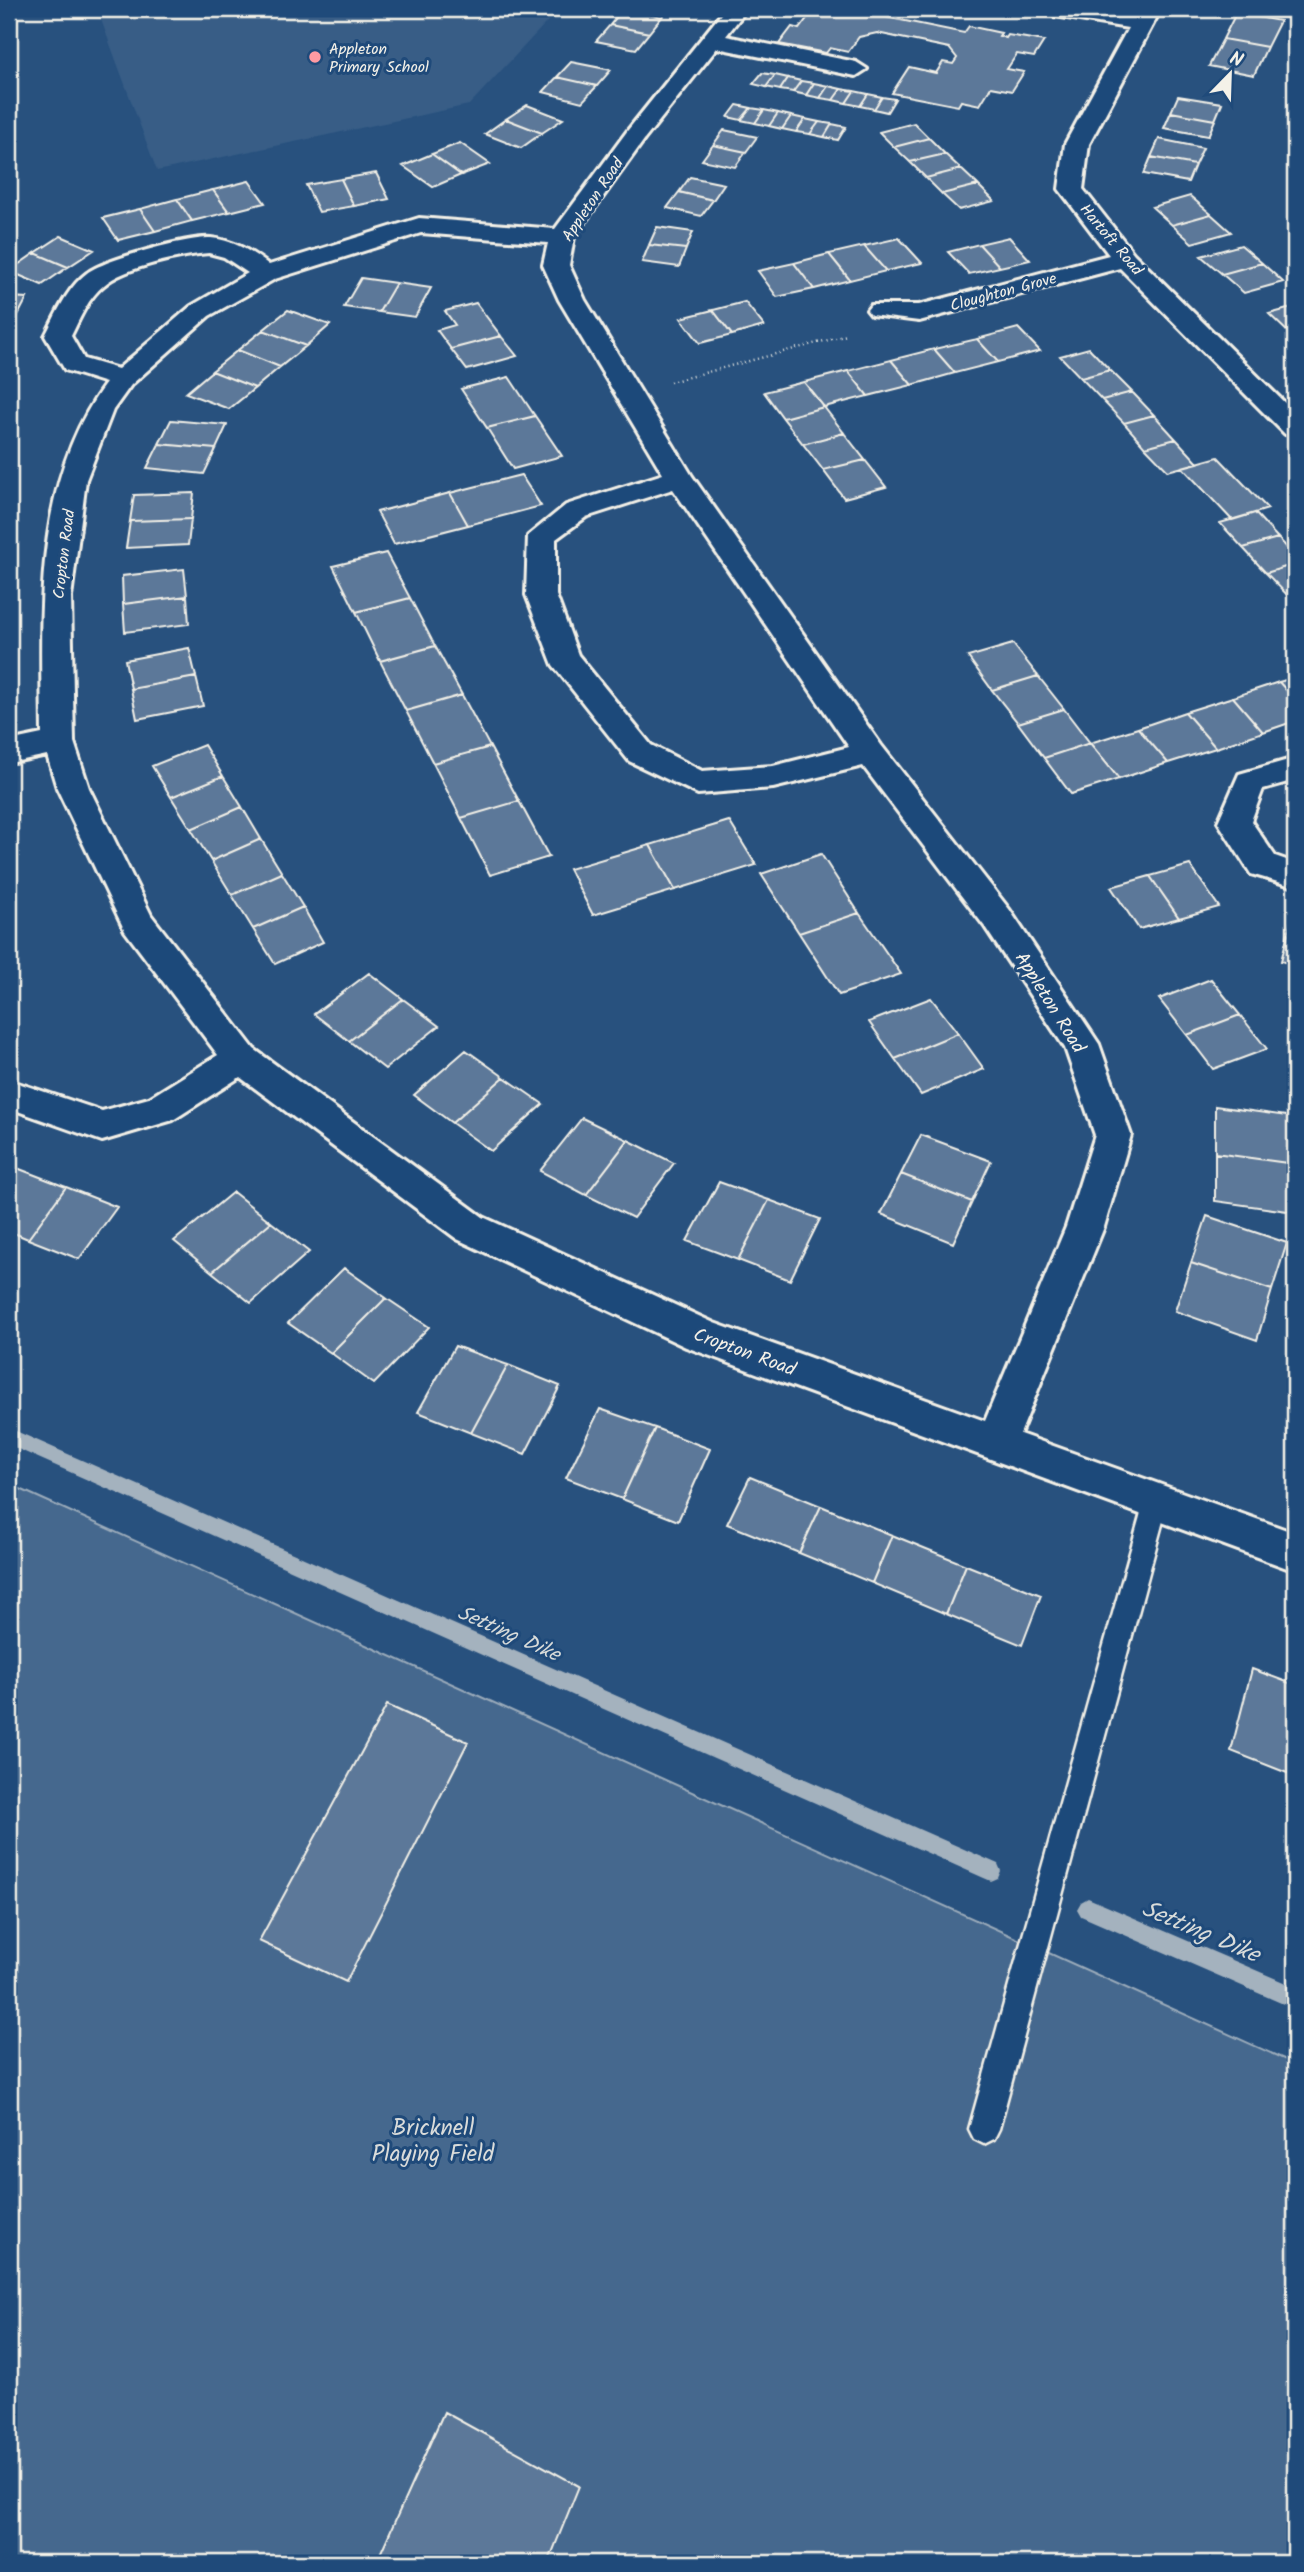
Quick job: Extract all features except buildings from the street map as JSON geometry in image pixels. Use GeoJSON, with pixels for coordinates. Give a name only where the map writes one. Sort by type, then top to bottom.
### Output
{"type":"FeatureCollection","features":[{"type":"Feature","properties":{"kind":"street","name":"Appleton Road"},"geometry":{"type":"LineString","coordinates":[[736,9],[562,237],[556,265],[572,300],[679,478],[870,753],[997,918],[1081,1044],[1113,1135],[1085,1227],[997,1441]]}},
{"type":"Feature","properties":{"kind":"street"},"geometry":{"type":"LineString","coordinates":[[1055,9],[1145,16]]}},
{"type":"Feature","properties":{"kind":"street","name":"Hartoft Road"},"geometry":{"type":"LineString","coordinates":[[1145,16],[1077,144],[1071,189],[1125,260],[1295,428]]}},
{"type":"Feature","properties":{"kind":"street"},"geometry":{"type":"LineString","coordinates":[[710,40],[856,69]]}},
{"type":"Feature","properties":{"kind":"street","name":"Cropton Road"},"geometry":{"type":"LineString","coordinates":[[562,237],[419,225],[266,274],[200,312],[122,379],[100,409],[72,480],[56,597],[58,742],[73,789],[137,922],[241,1059],[470,1228],[700,1335],[997,1441],[1295,1552]]}},
{"type":"Feature","properties":{"kind":"street"},"geometry":{"type":"LineString","coordinates":[[122,379],[74,364],[58,337],[75,302],[98,275],[162,254],[208,245],[234,252],[266,274]]}},
{"type":"Feature","properties":{"kind":"street","name":"Cloughton Grove"},"geometry":{"type":"LineString","coordinates":[[880,310],[919,313],[1125,260]]}},
{"type":"Feature","properties":{"kind":"street"},"geometry":{"type":"LineString","coordinates":[[679,478],[576,512],[541,536],[541,595],[564,658],[640,753],[698,783],[774,778],[870,753]]}},
{"type":"Feature","properties":{"kind":"street"},"geometry":{"type":"LineString","coordinates":[[9,752],[58,742]]}},
{"type":"Feature","properties":{"kind":"street"},"geometry":{"type":"LineString","coordinates":[[1295,769],[1250,782],[1234,822],[1263,865],[1295,875]]}},
{"type":"Feature","properties":{"kind":"street"},"geometry":{"type":"LineString","coordinates":[[9,1094],[102,1126],[160,1110],[241,1059]]}},
{"type":"Feature","properties":{"kind":"lane"},"geometry":{"type":"LineString","coordinates":[[984,2129],[1156,1502]]}},
{"type":"Feature","properties":{"kind":"path"},"geometry":{"type":"LineString","coordinates":[[628,393],[869,330],[880,310]]}},
{"type":"Feature","properties":{"kind":"shaded area","name":"Appleton Primary School"},"geometry":{"type":"Polygon","coordinates":[[[97,9],[559,9],[469,105],[157,171],[97,9]]]}},
{"type":"Feature","properties":{"kind":"green space","name":"Bricknell Playing Field"},"geometry":{"type":"Polygon","coordinates":[[[9,1484],[1295,2064],[1295,2563],[9,2563],[9,1484]]]}},
{"type":"Feature","properties":{"kind":"waterway","name":"Setting Dike"},"geometry":{"type":"LineString","coordinates":[[9,1436],[991,1871]]}},
{"type":"Feature","properties":{"kind":"waterway","name":"Setting Dike"},"geometry":{"type":"LineString","coordinates":[[1088,1909],[1295,1998]]}},
{"type":"Feature","properties":{"kind":"place","name":"Appleton Primary School"},"geometry":{"type":"Point","coordinates":[315,57]}}]}
